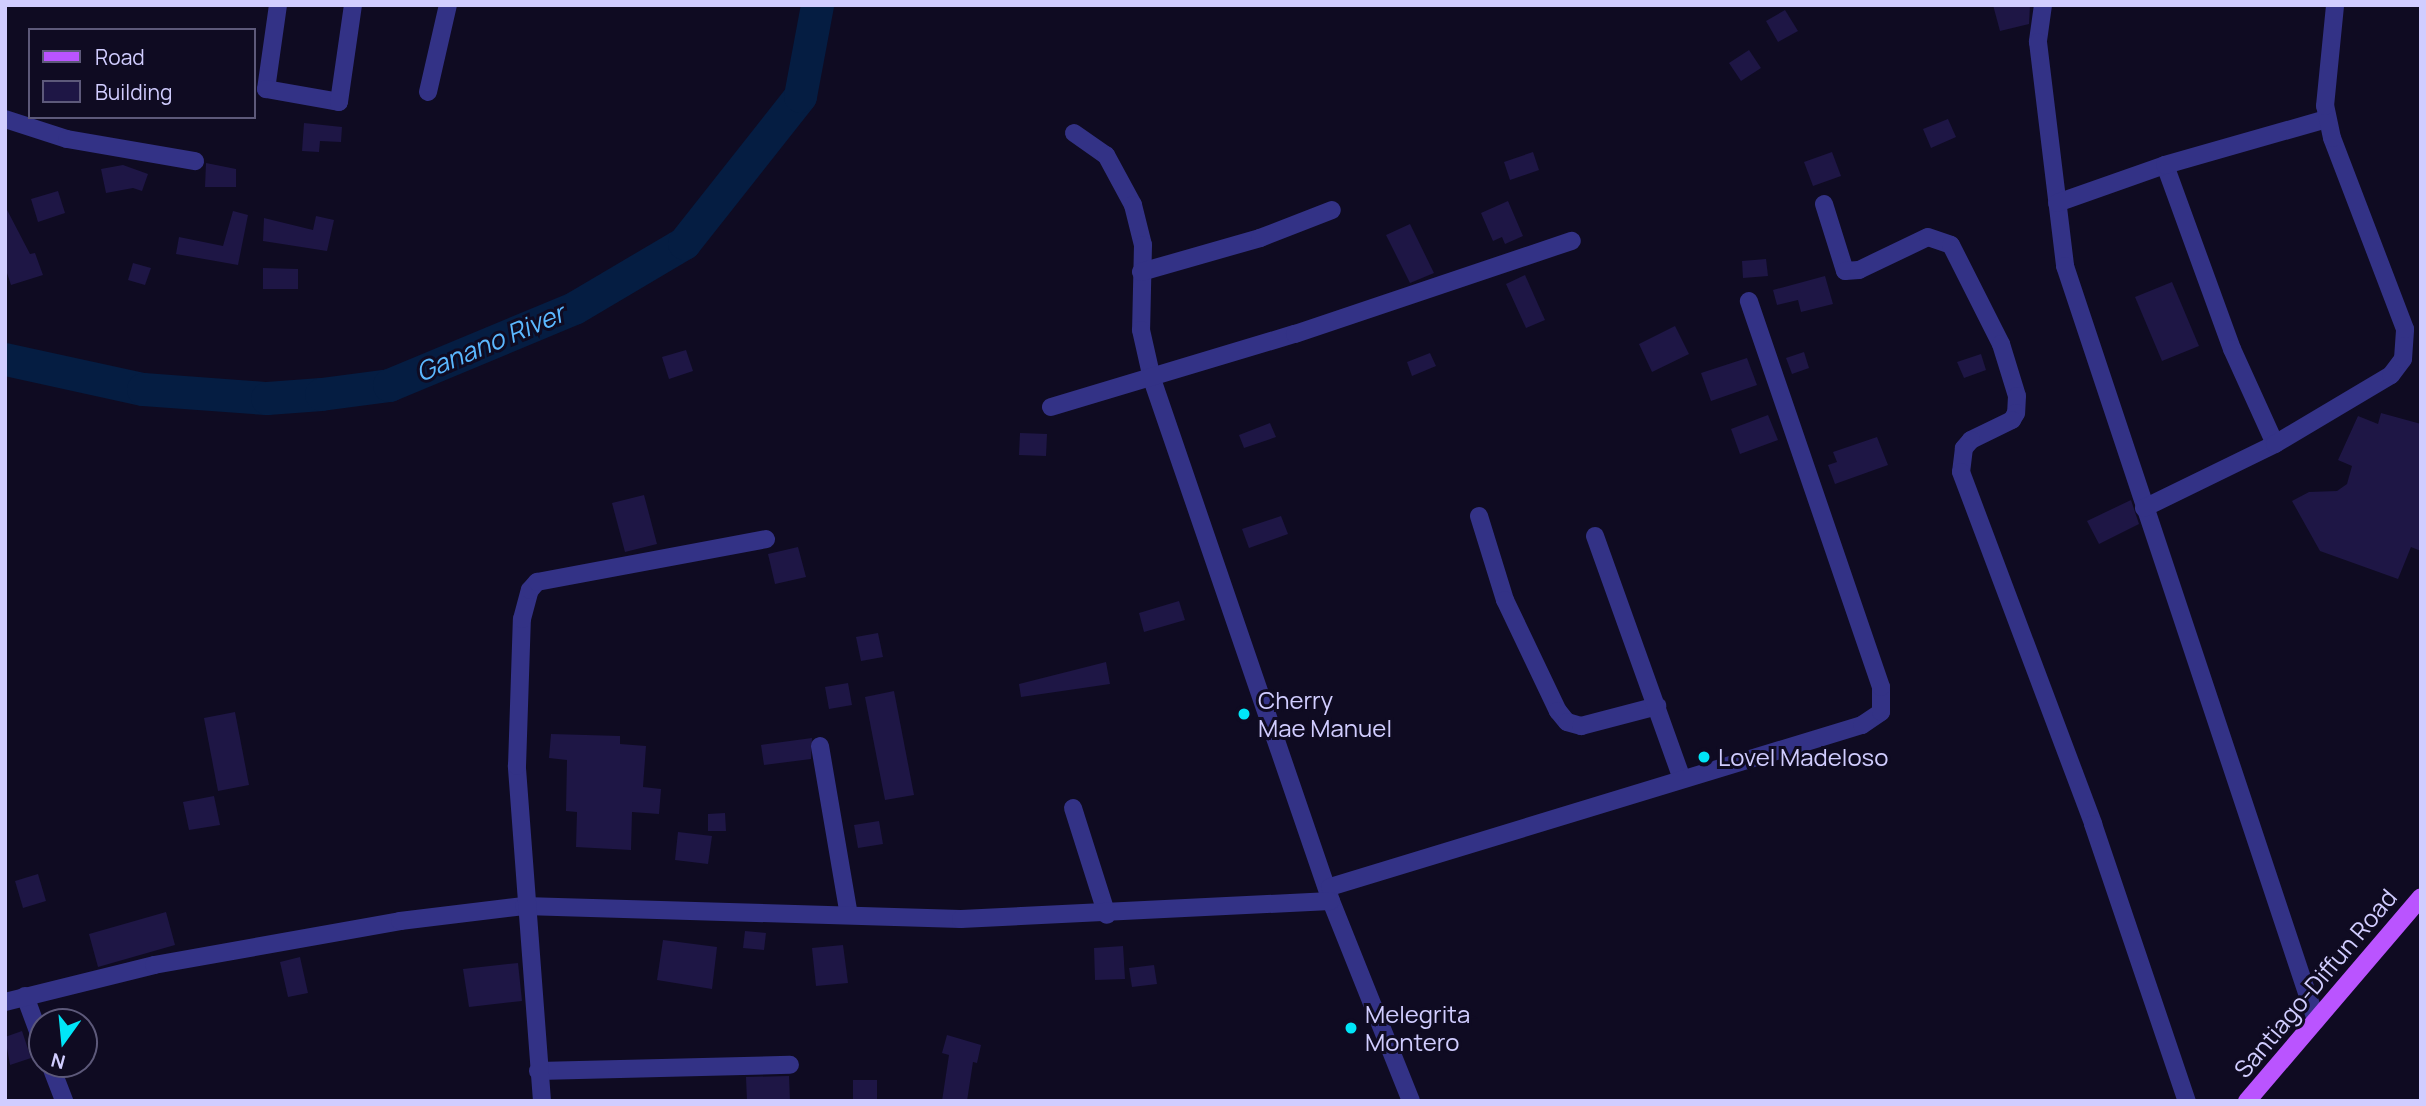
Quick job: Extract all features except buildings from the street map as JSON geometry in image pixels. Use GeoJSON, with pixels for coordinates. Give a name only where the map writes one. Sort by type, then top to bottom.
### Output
{"type":"FeatureCollection","features":[{"type":"Feature","properties":{"kind":"main road","name":"Santiago-Diffun Road"},"geometry":{"type":"LineString","coordinates":[[2247,1101],[2421,897]]}},
{"type":"Feature","properties":{"kind":"street"},"geometry":{"type":"LineString","coordinates":[[278,5],[266,89],[339,102],[353,5]]}},
{"type":"Feature","properties":{"kind":"street"},"geometry":{"type":"LineString","coordinates":[[428,92],[448,5]]}},
{"type":"Feature","properties":{"kind":"street"},"geometry":{"type":"LineString","coordinates":[[2043,5],[2038,42],[2065,266],[2316,1020]]}},
{"type":"Feature","properties":{"kind":"street"},"geometry":{"type":"LineString","coordinates":[[2144,508],[2275,444],[2391,375],[2407,344],[2325,106],[2335,5]]}},
{"type":"Feature","properties":{"kind":"street"},"geometry":{"type":"LineString","coordinates":[[2057,203],[2165,164],[2328,118]]}},
{"type":"Feature","properties":{"kind":"street"},"geometry":{"type":"LineString","coordinates":[[5,119],[67,139],[195,161]]}},
{"type":"Feature","properties":{"kind":"street"},"geometry":{"type":"LineString","coordinates":[[1074,133],[1106,155],[1121,179],[1143,245],[1141,330],[1152,379],[1331,894],[1411,1101]]}},
{"type":"Feature","properties":{"kind":"street"},"geometry":{"type":"LineString","coordinates":[[2165,164],[2232,349],[2275,444]]}},
{"type":"Feature","properties":{"kind":"street"},"geometry":{"type":"LineString","coordinates":[[1824,204],[1845,271],[1859,270],[1928,237],[1951,245],[2001,344],[2017,396],[2016,413],[2012,420],[1971,440],[1964,448],[1961,472],[2093,824],[2187,1101]]}},
{"type":"Feature","properties":{"kind":"street"},"geometry":{"type":"LineString","coordinates":[[1141,272],[1261,238],[1332,210]]}},
{"type":"Feature","properties":{"kind":"street"},"geometry":{"type":"LineString","coordinates":[[1051,407],[1152,379],[1572,242]]}},
{"type":"Feature","properties":{"kind":"street"},"geometry":{"type":"LineString","coordinates":[[5,1002],[180,960],[400,921],[524,906],[961,919],[1107,915],[1331,894],[1682,779],[1862,725],[1875,718],[1882,704],[1881,687],[1749,302]]}},
{"type":"Feature","properties":{"kind":"street"},"geometry":{"type":"LineString","coordinates":[[1479,516],[1505,600],[1558,711],[1567,722],[1581,726],[1657,706]]}},
{"type":"Feature","properties":{"kind":"street"},"geometry":{"type":"LineString","coordinates":[[1595,536],[1682,779]]}},
{"type":"Feature","properties":{"kind":"street"},"geometry":{"type":"LineString","coordinates":[[542,1101],[524,906],[517,765],[522,619],[530,590],[537,582],[766,539]]}},
{"type":"Feature","properties":{"kind":"street"},"geometry":{"type":"LineString","coordinates":[[820,746],[849,915]]}},
{"type":"Feature","properties":{"kind":"street"},"geometry":{"type":"LineString","coordinates":[[1073,808],[1107,915]]}},
{"type":"Feature","properties":{"kind":"street"},"geometry":{"type":"LineString","coordinates":[[25,996],[29,1008]]}},
{"type":"Feature","properties":{"kind":"street"},"geometry":{"type":"LineString","coordinates":[[538,1070],[790,1065]]}},
{"type":"Feature","properties":{"kind":"street"},"geometry":{"type":"LineString","coordinates":[[55,1078],[64,1101]]}},
{"type":"Feature","properties":{"kind":"waterway","name":"Ganano River"},"geometry":{"type":"LineString","coordinates":[[5,359],[143,389],[267,398],[321,394],[389,385],[574,308],[684,243],[800,96],[817,5]]}},
{"type":"Feature","properties":{"kind":"place","name":"Cherry Mae Manuel"},"geometry":{"type":"Point","coordinates":[1244,714]}},
{"type":"Feature","properties":{"kind":"place","name":"Lovel Madeloso"},"geometry":{"type":"Point","coordinates":[1704,757]}},
{"type":"Feature","properties":{"kind":"place","name":"Melegrita Montero"},"geometry":{"type":"Point","coordinates":[1351,1028]}}]}
